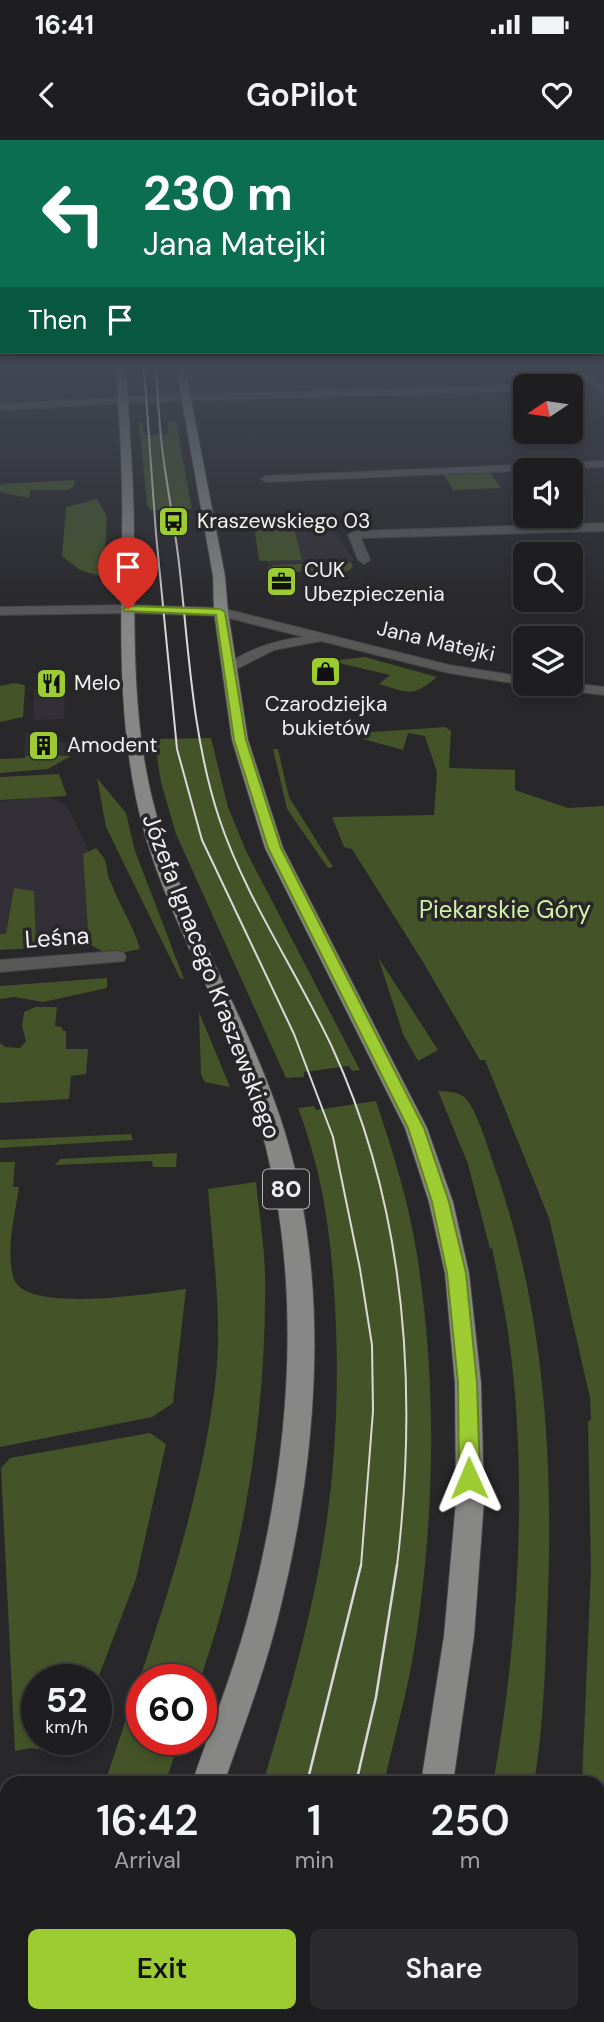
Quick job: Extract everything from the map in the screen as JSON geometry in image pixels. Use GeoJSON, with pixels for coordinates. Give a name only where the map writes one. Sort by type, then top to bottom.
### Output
{"type":"FeatureCollection","features":[{"type":"Feature","properties":{"kind":"main road","name":"Józefa Ignacego Kraszewskiego"},"geometry":{"type":"LineString","coordinates":[[123,456],[128,495],[132,731],[142,788],[157,844],[263,1097],[282,1163],[294,1242],[302,1363],[292,1474],[265,1608],[210,1776]]}},
{"type":"Feature","properties":{"kind":"main road"},"geometry":{"type":"LineString","coordinates":[[196,456],[219,576],[220,612],[240,740],[274,848],[416,1128],[441,1202],[457,1273],[468,1383],[470,1501],[459,1636],[438,1776]]}},
{"type":"Feature","properties":{"kind":"street"},"geometry":{"type":"LineString","coordinates":[[266,479],[604,464]]}},
{"type":"Feature","properties":{"kind":"street"},"geometry":{"type":"LineString","coordinates":[[364,560],[354,536],[604,527]]}},
{"type":"Feature","properties":{"kind":"street","name":"Jana Matejki"},"geometry":{"type":"LineString","coordinates":[[0,611],[128,609],[220,612],[338,639],[449,669],[513,679]]}},
{"type":"Feature","properties":{"kind":"street","name":"Jana Matejki"},"geometry":{"type":"LineString","coordinates":[[229,669],[254,651],[283,643],[338,639]]}},
{"type":"Feature","properties":{"kind":"street"},"geometry":{"type":"LineString","coordinates":[[583,689],[604,691]]}},
{"type":"Feature","properties":{"kind":"street","name":"Leśna"},"geometry":{"type":"LineString","coordinates":[[0,966],[117,957]]}},
{"type":"Feature","properties":{"kind":"shaded area"},"geometry":{"type":"Polygon","coordinates":[[[331,528],[355,561],[267,565],[258,531],[331,528]]]}},
{"type":"Feature","properties":{"kind":"shaded area"},"geometry":{"type":"Polygon","coordinates":[[[65,687],[64,719],[33,720],[34,689],[65,687]]]}},
{"type":"Feature","properties":{"kind":"shaded area","name":"Amodent"},"geometry":{"type":"Polygon","coordinates":[[[52,732],[63,743],[70,743],[71,756],[24,756],[26,733],[52,732]]]}},
{"type":"Feature","properties":{"kind":"shaded area"},"geometry":{"type":"Polygon","coordinates":[[[48,797],[67,805],[132,942],[0,948],[0,801],[48,797]]]}},
{"type":"Feature","properties":{"kind":"green space"},"geometry":{"type":"Polygon","coordinates":[[[142,456],[182,456],[192,509],[150,510],[142,456]]]}},
{"type":"Feature","properties":{"kind":"green space"},"geometry":{"type":"Polygon","coordinates":[[[491,473],[501,488],[453,490],[444,475],[491,473]]]}},
{"type":"Feature","properties":{"kind":"green space"},"geometry":{"type":"Polygon","coordinates":[[[75,480],[74,486],[68,490],[30,490],[29,498],[0,492],[0,485],[8,486],[0,484],[75,480]]]}},
{"type":"Feature","properties":{"kind":"green space"},"geometry":{"type":"Polygon","coordinates":[[[97,499],[107,517],[103,577],[80,570],[62,556],[66,507],[97,499]]]}},
{"type":"Feature","properties":{"kind":"green space"},"geometry":{"type":"Polygon","coordinates":[[[312,513],[313,517],[296,523],[299,532],[295,532],[302,560],[259,561],[253,518],[295,517],[295,514],[312,513]]]}},
{"type":"Feature","properties":{"kind":"green space"},"geometry":{"type":"Polygon","coordinates":[[[351,562],[353,567],[339,577],[323,580],[320,571],[273,573],[267,568],[273,565],[351,562]]]}},
{"type":"Feature","properties":{"kind":"green space"},"geometry":{"type":"Polygon","coordinates":[[[365,657],[437,677],[410,692],[379,684],[390,675],[330,661],[365,657]]]}},
{"type":"Feature","properties":{"kind":"green space"},"geometry":{"type":"Polygon","coordinates":[[[14,683],[25,685],[23,717],[0,722],[0,686],[14,683]]]}},
{"type":"Feature","properties":{"kind":"green space","name":"Piekarskie Góry"},"geometry":{"type":"Polygon","coordinates":[[[445,727],[451,731],[449,768],[515,770],[515,790],[568,808],[604,806],[604,1776],[582,1776],[591,1569],[588,1421],[591,1420],[590,1398],[549,1218],[485,1060],[480,1060],[352,849],[344,847],[332,817],[434,815],[437,772],[425,736],[408,733],[403,750],[363,739],[358,733],[445,727]]]}},
{"type":"Feature","properties":{"kind":"green space"},"geometry":{"type":"Polygon","coordinates":[[[211,738],[228,807],[246,851],[360,1070],[352,1071],[349,1066],[304,1072],[304,1077],[286,1078],[176,834],[161,782],[154,739],[211,738]]]}},
{"type":"Feature","properties":{"kind":"green space"},"geometry":{"type":"Polygon","coordinates":[[[273,749],[278,749],[289,797],[333,867],[328,868],[287,809],[273,749]]]}},
{"type":"Feature","properties":{"kind":"green space"},"geometry":{"type":"Polygon","coordinates":[[[71,756],[48,769],[0,773],[0,759],[71,756]]]}},
{"type":"Feature","properties":{"kind":"green space"},"geometry":{"type":"Polygon","coordinates":[[[59,774],[67,796],[0,800],[0,777],[59,774]]]}},
{"type":"Feature","properties":{"kind":"green space"},"geometry":{"type":"Polygon","coordinates":[[[97,778],[126,813],[135,851],[184,979],[180,978],[106,827],[97,778]]]}},
{"type":"Feature","properties":{"kind":"green space"},"geometry":{"type":"Polygon","coordinates":[[[96,848],[106,862],[111,883],[140,949],[120,953],[119,950],[102,951],[89,944],[83,854],[96,848]]]}},
{"type":"Feature","properties":{"kind":"green space"},"geometry":{"type":"Polygon","coordinates":[[[14,888],[34,891],[36,948],[0,950],[0,934],[6,934],[14,888]]]}},
{"type":"Feature","properties":{"kind":"green space"},"geometry":{"type":"Polygon","coordinates":[[[378,957],[438,1050],[418,1061],[403,1034],[378,957]]]}},
{"type":"Feature","properties":{"kind":"green space"},"geometry":{"type":"Polygon","coordinates":[[[107,978],[107,988],[43,1002],[14,997],[0,999],[0,986],[107,978]]]}},
{"type":"Feature","properties":{"kind":"green space"},"geometry":{"type":"Polygon","coordinates":[[[35,1007],[57,1007],[55,1026],[66,1031],[66,1049],[88,1049],[86,1074],[71,1076],[69,1099],[0,1103],[0,1043],[5,1047],[20,1048],[26,1041],[22,1026],[24,1012],[35,1007]]]}},
{"type":"Feature","properties":{"kind":"green space"},"geometry":{"type":"Polygon","coordinates":[[[199,1012],[230,1087],[205,1082],[201,1075],[199,1012]]]}},
{"type":"Feature","properties":{"kind":"green space"},"geometry":{"type":"Polygon","coordinates":[[[438,1091],[464,1097],[480,1125],[514,1228],[536,1338],[547,1450],[549,1562],[543,1701],[535,1776],[494,1776],[515,1614],[518,1438],[507,1326],[492,1247],[490,1249],[468,1164],[438,1091]]]}},
{"type":"Feature","properties":{"kind":"green space"},"geometry":{"type":"Polygon","coordinates":[[[376,1101],[410,1216],[423,1303],[428,1351],[431,1446],[427,1542],[413,1656],[386,1776],[265,1776],[299,1656],[317,1578],[328,1511],[335,1442],[336,1339],[331,1254],[320,1181],[298,1108],[314,1106],[316,1110],[376,1101]]]}},
{"type":"Feature","properties":{"kind":"green space"},"geometry":{"type":"Polygon","coordinates":[[[131,1134],[133,1140],[0,1148],[0,1140],[131,1134]]]}},
{"type":"Feature","properties":{"kind":"green space"},"geometry":{"type":"Polygon","coordinates":[[[177,1153],[176,1167],[153,1167],[152,1161],[55,1165],[60,1159],[177,1153]]]}},
{"type":"Feature","properties":{"kind":"green space"},"geometry":{"type":"Polygon","coordinates":[[[0,1162],[15,1162],[13,1187],[19,1187],[10,1257],[14,1279],[24,1290],[42,1296],[93,1299],[186,1289],[173,1403],[152,1417],[0,1447],[0,1162]]]}},
{"type":"Feature","properties":{"kind":"green space"},"geometry":{"type":"Polygon","coordinates":[[[256,1182],[263,1238],[265,1324],[257,1428],[241,1530],[205,1664],[145,1664],[184,1537],[207,1436],[217,1361],[216,1287],[208,1189],[256,1182]]]}},
{"type":"Feature","properties":{"kind":"green space"},"geometry":{"type":"Polygon","coordinates":[[[150,1433],[166,1444],[136,1579],[103,1664],[21,1664],[21,1750],[15,1751],[1,1468],[10,1458],[150,1433]]]}},
{"type":"Feature","properties":{"kind":"green space"},"geometry":{"type":"Polygon","coordinates":[[[126,1720],[126,1755],[175,1755],[167,1776],[107,1776],[126,1720]]]}},
{"type":"Feature","properties":{"kind":"tram line"},"geometry":{"type":"LineString","coordinates":[[150,456],[177,749],[202,840],[294,1034],[333,1137],[360,1269],[372,1345],[373,1411],[361,1566]]}},
{"type":"Feature","properties":{"kind":"tram line"},"geometry":{"type":"LineString","coordinates":[[164,456],[193,696],[210,788],[230,848],[243,877],[332,1047],[357,1109],[377,1172],[391,1236],[405,1367],[406,1434],[397,1566]]}},
{"type":"Feature","properties":{"kind":"tram line"},"geometry":{"type":"LineString","coordinates":[[309,1776],[361,1565]]}},
{"type":"Feature","properties":{"kind":"tram line"},"geometry":{"type":"LineString","coordinates":[[358,1776],[376,1697],[397,1565]]}},
{"type":"Feature","properties":{"kind":"place","name":"Kraszewskiego 03"},"geometry":{"type":"Point","coordinates":[174,521]}},
{"type":"Feature","properties":{"kind":"place","name":"CUK Ubezpieczenia"},"geometry":{"type":"Point","coordinates":[281,582]}},
{"type":"Feature","properties":{"kind":"place","name":"Czarodziejka bukietów"},"geometry":{"type":"Point","coordinates":[326,672]}},
{"type":"Feature","properties":{"kind":"place","name":"Melo"},"geometry":{"type":"Point","coordinates":[51,683]}},
{"type":"Feature","properties":{"kind":"place","name":"Amodent"},"geometry":{"type":"Point","coordinates":[44,745]}},
{"type":"Feature","properties":{"kind":"route"},"geometry":{"type":"LineString","coordinates":[[128,609],[220,612],[240,740],[274,848],[416,1128],[441,1202],[457,1273],[468,1383],[469,1478]]}}]}
